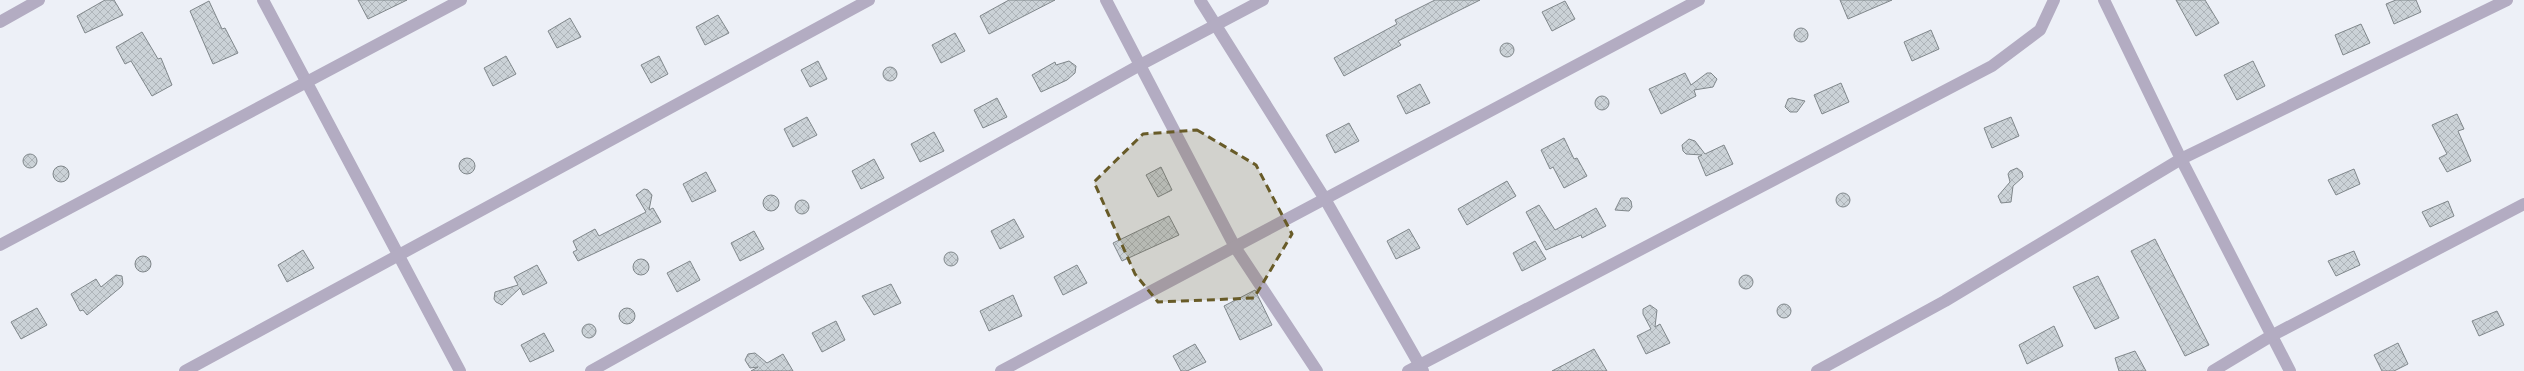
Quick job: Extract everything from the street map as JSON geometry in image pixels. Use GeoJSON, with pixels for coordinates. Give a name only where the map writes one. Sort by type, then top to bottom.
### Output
{"type":"FeatureCollection","features":[{"type":"Feature","properties":{"kind":"street"},"geometry":{"type":"LineString","coordinates":[[0,22],[39,0]]}},
{"type":"Feature","properties":{"kind":"street"},"geometry":{"type":"LineString","coordinates":[[263,0],[400,255],[460,371]]}},
{"type":"Feature","properties":{"kind":"street"},"geometry":{"type":"LineString","coordinates":[[0,245],[461,0]]}},
{"type":"Feature","properties":{"kind":"street"},"geometry":{"type":"LineString","coordinates":[[185,371],[869,0]]}},
{"type":"Feature","properties":{"kind":"street"},"geometry":{"type":"LineString","coordinates":[[1106,0],[1235,247],[1317,371]]}},
{"type":"Feature","properties":{"kind":"street"},"geometry":{"type":"LineString","coordinates":[[1200,0],[1325,199],[1422,368]]}},
{"type":"Feature","properties":{"kind":"street"},"geometry":{"type":"LineString","coordinates":[[591,371],[1140,65],[1263,0]]}},
{"type":"Feature","properties":{"kind":"street"},"geometry":{"type":"LineString","coordinates":[[1001,371],[1699,0]]}},
{"type":"Feature","properties":{"kind":"street"},"geometry":{"type":"LineString","coordinates":[[1408,371],[1422,368],[1992,66],[2040,30],[2054,0]]}},
{"type":"Feature","properties":{"kind":"street"},"geometry":{"type":"LineString","coordinates":[[2104,0],[2181,160],[2290,371]]}},
{"type":"Feature","properties":{"kind":"street"},"geometry":{"type":"LineString","coordinates":[[1817,371],[1945,301],[2181,160],[2507,0]]}},
{"type":"Feature","properties":{"kind":"street"},"geometry":{"type":"LineString","coordinates":[[2213,371],[2271,336],[2524,204]]}},
{"type":"Feature","properties":{"kind":"highlighted area"},"geometry":{"type":"Polygon","coordinates":[[[1197,130],[1256,165],[1292,234],[1254,298],[1158,302],[1135,274],[1094,182],[1143,134],[1197,130]]]}},
{"type":"Feature","properties":{"kind":"building"},"geometry":{"type":"Polygon","coordinates":[[[105,0],[114,0],[123,15],[85,33],[77,16],[105,0]]]}},
{"type":"Feature","properties":{"kind":"building"},"geometry":{"type":"Polygon","coordinates":[[[358,0],[407,0],[368,19],[358,0]]]}},
{"type":"Feature","properties":{"kind":"building"},"geometry":{"type":"Polygon","coordinates":[[[1009,0],[1055,0],[989,34],[980,16],[1009,0]]]}},
{"type":"Feature","properties":{"kind":"building"},"geometry":{"type":"Polygon","coordinates":[[[1435,0],[1480,0],[1398,41],[1401,45],[1344,76],[1334,58],[1397,24],[1395,20],[1435,0]]]}},
{"type":"Feature","properties":{"kind":"building"},"geometry":{"type":"Polygon","coordinates":[[[1840,0],[1892,0],[1848,19],[1840,0]]]}},
{"type":"Feature","properties":{"kind":"building"},"geometry":{"type":"Polygon","coordinates":[[[2176,0],[2205,0],[2219,23],[2196,36],[2176,0]]]}},
{"type":"Feature","properties":{"kind":"building"},"geometry":{"type":"Polygon","coordinates":[[[2396,0],[2416,0],[2421,12],[2394,24],[2386,4],[2396,0]]]}},
{"type":"Feature","properties":{"kind":"building"},"geometry":{"type":"Polygon","coordinates":[[[209,1],[222,29],[225,28],[238,53],[213,64],[190,11],[209,1]]]}},
{"type":"Feature","properties":{"kind":"building"},"geometry":{"type":"Polygon","coordinates":[[[1565,1],[1575,19],[1552,31],[1542,12],[1565,1]]]}},
{"type":"Feature","properties":{"kind":"building"},"geometry":{"type":"Polygon","coordinates":[[[718,15],[729,33],[705,45],[696,27],[718,15]]]}},
{"type":"Feature","properties":{"kind":"building"},"geometry":{"type":"Polygon","coordinates":[[[570,18],[581,37],[557,48],[548,31],[570,18]]]}},
{"type":"Feature","properties":{"kind":"building"},"geometry":{"type":"Polygon","coordinates":[[[2361,24],[2370,43],[2343,55],[2335,35],[2361,24]]]}},
{"type":"Feature","properties":{"kind":"building"},"geometry":{"type":"Polygon","coordinates":[[[1798,28],[1804,28],[1808,32],[1808,38],[1804,42],[1798,42],[1794,38],[1794,32],[1798,28]]]}},
{"type":"Feature","properties":{"kind":"building"},"geometry":{"type":"Polygon","coordinates":[[[1931,30],[1939,49],[1912,61],[1904,42],[1931,30]]]}},
{"type":"Feature","properties":{"kind":"building"},"geometry":{"type":"Polygon","coordinates":[[[142,32],[158,59],[161,58],[172,85],[152,96],[131,61],[125,64],[116,47],[142,32]]]}},
{"type":"Feature","properties":{"kind":"building"},"geometry":{"type":"Polygon","coordinates":[[[955,33],[965,51],[941,63],[932,45],[955,33]]]}},
{"type":"Feature","properties":{"kind":"building"},"geometry":{"type":"Polygon","coordinates":[[[1504,43],[1510,43],[1514,47],[1514,53],[1510,57],[1504,57],[1500,53],[1500,47],[1504,43]]]}},
{"type":"Feature","properties":{"kind":"building"},"geometry":{"type":"Polygon","coordinates":[[[506,56],[516,74],[493,86],[484,68],[506,56]]]}},
{"type":"Feature","properties":{"kind":"building"},"geometry":{"type":"Polygon","coordinates":[[[659,56],[668,74],[651,83],[641,65],[659,56]]]}},
{"type":"Feature","properties":{"kind":"building"},"geometry":{"type":"Polygon","coordinates":[[[818,61],[827,79],[810,87],[801,70],[818,61]]]}},
{"type":"Feature","properties":{"kind":"building"},"geometry":{"type":"Polygon","coordinates":[[[1069,61],[1076,66],[1075,73],[1067,80],[1041,92],[1032,75],[1055,62],[1056,65],[1069,61]]]}},
{"type":"Feature","properties":{"kind":"building"},"geometry":{"type":"Polygon","coordinates":[[[2253,61],[2265,86],[2237,100],[2224,75],[2253,61]]]}},
{"type":"Feature","properties":{"kind":"building"},"geometry":{"type":"Polygon","coordinates":[[[887,67],[893,67],[897,71],[897,77],[893,81],[887,81],[883,77],[883,71],[887,67]]]}},
{"type":"Feature","properties":{"kind":"building"},"geometry":{"type":"Polygon","coordinates":[[[1685,73],[1691,85],[1707,73],[1711,73],[1717,79],[1713,87],[1694,90],[1696,96],[1661,114],[1649,89],[1685,73]]]}},
{"type":"Feature","properties":{"kind":"building"},"geometry":{"type":"Polygon","coordinates":[[[1841,83],[1849,102],[1822,114],[1814,95],[1841,83]]]}},
{"type":"Feature","properties":{"kind":"building"},"geometry":{"type":"Polygon","coordinates":[[[1420,84],[1430,103],[1406,114],[1397,96],[1420,84]]]}},
{"type":"Feature","properties":{"kind":"building"},"geometry":{"type":"Polygon","coordinates":[[[1599,96],[1605,96],[1609,100],[1609,106],[1605,110],[1599,110],[1595,106],[1595,100],[1599,96]]]}},
{"type":"Feature","properties":{"kind":"building"},"geometry":{"type":"Polygon","coordinates":[[[997,98],[1007,117],[983,128],[974,110],[997,98]]]}},
{"type":"Feature","properties":{"kind":"building"},"geometry":{"type":"Polygon","coordinates":[[[1792,98],[1805,101],[1797,112],[1790,112],[1785,107],[1788,99],[1792,98]]]}},
{"type":"Feature","properties":{"kind":"building"},"geometry":{"type":"Polygon","coordinates":[[[2457,114],[2464,129],[2458,131],[2471,161],[2447,172],[2439,158],[2447,154],[2432,125],[2457,114]]]}},
{"type":"Feature","properties":{"kind":"building"},"geometry":{"type":"Polygon","coordinates":[[[807,117],[817,135],[793,147],[784,129],[807,117]]]}},
{"type":"Feature","properties":{"kind":"building"},"geometry":{"type":"Polygon","coordinates":[[[2011,117],[2019,136],[1992,148],[1984,128],[2011,117]]]}},
{"type":"Feature","properties":{"kind":"building"},"geometry":{"type":"Polygon","coordinates":[[[1349,123],[1359,141],[1335,153],[1326,135],[1349,123]]]}},
{"type":"Feature","properties":{"kind":"building"},"geometry":{"type":"Polygon","coordinates":[[[934,132],[944,151],[920,162],[911,144],[934,132]]]}},
{"type":"Feature","properties":{"kind":"building"},"geometry":{"type":"Polygon","coordinates":[[[1564,138],[1574,159],[1577,158],[1587,176],[1564,188],[1553,167],[1550,169],[1541,150],[1564,138]]]}},
{"type":"Feature","properties":{"kind":"building"},"geometry":{"type":"Polygon","coordinates":[[[1689,139],[1695,141],[1705,154],[1724,145],[1733,164],[1706,176],[1698,157],[1702,155],[1686,154],[1683,151],[1682,145],[1689,139]]]}},
{"type":"Feature","properties":{"kind":"building"},"geometry":{"type":"Polygon","coordinates":[[[27,154],[33,154],[37,158],[37,164],[33,168],[27,168],[23,164],[23,158],[27,154]]]}},
{"type":"Feature","properties":{"kind":"building"},"geometry":{"type":"Polygon","coordinates":[[[467,158],[474,163],[475,166],[470,173],[467,174],[460,169],[459,166],[464,159],[467,158]]]}},
{"type":"Feature","properties":{"kind":"building"},"geometry":{"type":"Polygon","coordinates":[[[874,159],[884,178],[861,189],[852,171],[874,159]]]}},
{"type":"Feature","properties":{"kind":"building"},"geometry":{"type":"Polygon","coordinates":[[[61,166],[68,171],[69,174],[64,181],[61,182],[54,177],[53,174],[58,167],[61,166]]]}},
{"type":"Feature","properties":{"kind":"building"},"geometry":{"type":"Polygon","coordinates":[[[1161,167],[1172,190],[1158,197],[1146,175],[1161,167]]]}},
{"type":"Feature","properties":{"kind":"building"},"geometry":{"type":"Polygon","coordinates":[[[2017,168],[2022,172],[2023,177],[2013,186],[2011,202],[2001,203],[1998,196],[2010,182],[2008,174],[2010,171],[2017,168]]]}},
{"type":"Feature","properties":{"kind":"building"},"geometry":{"type":"Polygon","coordinates":[[[2354,169],[2360,184],[2336,195],[2328,180],[2354,169]]]}},
{"type":"Feature","properties":{"kind":"building"},"geometry":{"type":"Polygon","coordinates":[[[706,172],[716,191],[692,202],[683,184],[706,172]]]}},
{"type":"Feature","properties":{"kind":"building"},"geometry":{"type":"Polygon","coordinates":[[[1507,181],[1516,196],[1467,225],[1458,209],[1507,181]]]}},
{"type":"Feature","properties":{"kind":"building"},"geometry":{"type":"Polygon","coordinates":[[[644,189],[648,190],[652,195],[649,210],[653,208],[661,222],[578,261],[573,252],[577,250],[573,241],[595,229],[599,236],[646,212],[636,195],[644,189]]]}},
{"type":"Feature","properties":{"kind":"building"},"geometry":{"type":"Polygon","coordinates":[[[1840,193],[1846,193],[1850,197],[1850,203],[1846,207],[1840,207],[1836,203],[1836,197],[1840,193]]]}},
{"type":"Feature","properties":{"kind":"building"},"geometry":{"type":"Polygon","coordinates":[[[771,195],[778,200],[779,203],[774,210],[771,211],[764,206],[763,203],[768,196],[771,195]]]}},
{"type":"Feature","properties":{"kind":"building"},"geometry":{"type":"Polygon","coordinates":[[[1621,198],[1628,198],[1631,201],[1632,207],[1629,211],[1615,210],[1621,198]]]}},
{"type":"Feature","properties":{"kind":"building"},"geometry":{"type":"Polygon","coordinates":[[[799,200],[805,200],[809,204],[809,210],[805,214],[799,214],[795,210],[795,204],[799,200]]]}},
{"type":"Feature","properties":{"kind":"building"},"geometry":{"type":"Polygon","coordinates":[[[2448,201],[2454,216],[2430,227],[2422,212],[2448,201]]]}},
{"type":"Feature","properties":{"kind":"building"},"geometry":{"type":"Polygon","coordinates":[[[1539,205],[1555,230],[1596,208],[1606,226],[1582,238],[1581,235],[1546,250],[1526,212],[1539,205]]]}},
{"type":"Feature","properties":{"kind":"building"},"geometry":{"type":"Polygon","coordinates":[[[1169,216],[1179,235],[1122,261],[1113,243],[1169,216]]]}},
{"type":"Feature","properties":{"kind":"building"},"geometry":{"type":"Polygon","coordinates":[[[1014,219],[1024,237],[1000,249],[991,231],[1014,219]]]}},
{"type":"Feature","properties":{"kind":"building"},"geometry":{"type":"Polygon","coordinates":[[[1409,229],[1420,248],[1396,259],[1387,241],[1409,229]]]}},
{"type":"Feature","properties":{"kind":"building"},"geometry":{"type":"Polygon","coordinates":[[[754,231],[764,249],[740,261],[731,243],[754,231]]]}},
{"type":"Feature","properties":{"kind":"building"},"geometry":{"type":"Polygon","coordinates":[[[2155,239],[2209,345],[2185,356],[2131,251],[2155,239]]]}},
{"type":"Feature","properties":{"kind":"building"},"geometry":{"type":"Polygon","coordinates":[[[1535,241],[1546,259],[1522,271],[1513,253],[1535,241]]]}},
{"type":"Feature","properties":{"kind":"building"},"geometry":{"type":"Polygon","coordinates":[[[303,250],[314,268],[287,282],[278,265],[303,250]]]}},
{"type":"Feature","properties":{"kind":"building"},"geometry":{"type":"Polygon","coordinates":[[[2354,251],[2360,265],[2336,276],[2328,261],[2354,251]]]}},
{"type":"Feature","properties":{"kind":"building"},"geometry":{"type":"Polygon","coordinates":[[[948,252],[954,252],[958,256],[958,262],[954,266],[948,266],[944,262],[944,256],[948,252]]]}},
{"type":"Feature","properties":{"kind":"building"},"geometry":{"type":"Polygon","coordinates":[[[143,256],[150,261],[151,264],[146,271],[143,272],[136,267],[135,264],[140,257],[143,256]]]}},
{"type":"Feature","properties":{"kind":"building"},"geometry":{"type":"Polygon","coordinates":[[[641,259],[648,264],[649,267],[644,274],[641,275],[634,270],[633,267],[638,260],[641,259]]]}},
{"type":"Feature","properties":{"kind":"building"},"geometry":{"type":"Polygon","coordinates":[[[690,261],[700,280],[677,292],[667,273],[690,261]]]}},
{"type":"Feature","properties":{"kind":"building"},"geometry":{"type":"Polygon","coordinates":[[[537,265],[547,283],[523,295],[520,288],[502,305],[496,302],[494,299],[495,292],[518,285],[514,277],[537,265]]]}},
{"type":"Feature","properties":{"kind":"building"},"geometry":{"type":"Polygon","coordinates":[[[1077,265],[1087,283],[1063,295],[1054,277],[1077,265]]]}},
{"type":"Feature","properties":{"kind":"building"},"geometry":{"type":"Polygon","coordinates":[[[116,275],[122,276],[123,284],[121,287],[87,315],[83,310],[80,311],[71,294],[96,279],[101,287],[116,275]]]}},
{"type":"Feature","properties":{"kind":"building"},"geometry":{"type":"Polygon","coordinates":[[[1743,275],[1749,275],[1753,279],[1753,285],[1749,289],[1743,289],[1739,285],[1739,279],[1743,275]]]}},
{"type":"Feature","properties":{"kind":"building"},"geometry":{"type":"Polygon","coordinates":[[[2098,276],[2119,318],[2095,329],[2073,287],[2098,276]]]}},
{"type":"Feature","properties":{"kind":"building"},"geometry":{"type":"Polygon","coordinates":[[[891,284],[901,303],[874,315],[862,296],[891,284]]]}},
{"type":"Feature","properties":{"kind":"building"},"geometry":{"type":"Polygon","coordinates":[[[1255,290],[1272,325],[1240,340],[1224,306],[1255,290]]]}},
{"type":"Feature","properties":{"kind":"building"},"geometry":{"type":"Polygon","coordinates":[[[1013,295],[1022,316],[989,331],[980,311],[1013,295]]]}},
{"type":"Feature","properties":{"kind":"building"},"geometry":{"type":"Polygon","coordinates":[[[1781,304],[1787,304],[1791,308],[1791,314],[1787,318],[1781,318],[1777,314],[1777,308],[1781,304]]]}},
{"type":"Feature","properties":{"kind":"building"},"geometry":{"type":"Polygon","coordinates":[[[1650,305],[1657,310],[1655,327],[1660,324],[1670,343],[1646,354],[1637,336],[1651,329],[1643,314],[1643,309],[1650,305]]]}},
{"type":"Feature","properties":{"kind":"building"},"geometry":{"type":"Polygon","coordinates":[[[37,308],[47,325],[21,339],[11,322],[37,308]]]}},
{"type":"Feature","properties":{"kind":"building"},"geometry":{"type":"Polygon","coordinates":[[[627,308],[634,313],[635,316],[630,323],[627,324],[620,319],[619,316],[624,309],[627,308]]]}},
{"type":"Feature","properties":{"kind":"building"},"geometry":{"type":"Polygon","coordinates":[[[2497,311],[2504,325],[2479,336],[2472,321],[2497,311]]]}},
{"type":"Feature","properties":{"kind":"building"},"geometry":{"type":"Polygon","coordinates":[[[836,321],[845,340],[822,352],[812,333],[836,321]]]}},
{"type":"Feature","properties":{"kind":"building"},"geometry":{"type":"Polygon","coordinates":[[[586,324],[592,324],[596,328],[596,334],[592,338],[586,338],[582,334],[582,328],[586,324]]]}},
{"type":"Feature","properties":{"kind":"building"},"geometry":{"type":"Polygon","coordinates":[[[2054,326],[2063,346],[2027,364],[2019,345],[2054,326]]]}},
{"type":"Feature","properties":{"kind":"building"},"geometry":{"type":"Polygon","coordinates":[[[544,333],[554,351],[530,362],[521,345],[544,333]]]}},
{"type":"Feature","properties":{"kind":"building"},"geometry":{"type":"Polygon","coordinates":[[[2398,343],[2408,364],[2394,371],[2382,371],[2374,355],[2398,343]]]}},
{"type":"Feature","properties":{"kind":"building"},"geometry":{"type":"Polygon","coordinates":[[[1195,344],[1206,362],[1187,371],[1181,371],[1173,356],[1195,344]]]}},
{"type":"Feature","properties":{"kind":"building"},"geometry":{"type":"Polygon","coordinates":[[[1594,349],[1607,371],[1552,371],[1594,349]]]}},
{"type":"Feature","properties":{"kind":"building"},"geometry":{"type":"Polygon","coordinates":[[[2135,351],[2146,371],[2119,371],[2115,358],[2135,351]]]}},
{"type":"Feature","properties":{"kind":"building"},"geometry":{"type":"Polygon","coordinates":[[[755,353],[767,363],[783,354],[793,371],[751,371],[758,367],[750,368],[745,360],[748,354],[755,353]]]}}]}
